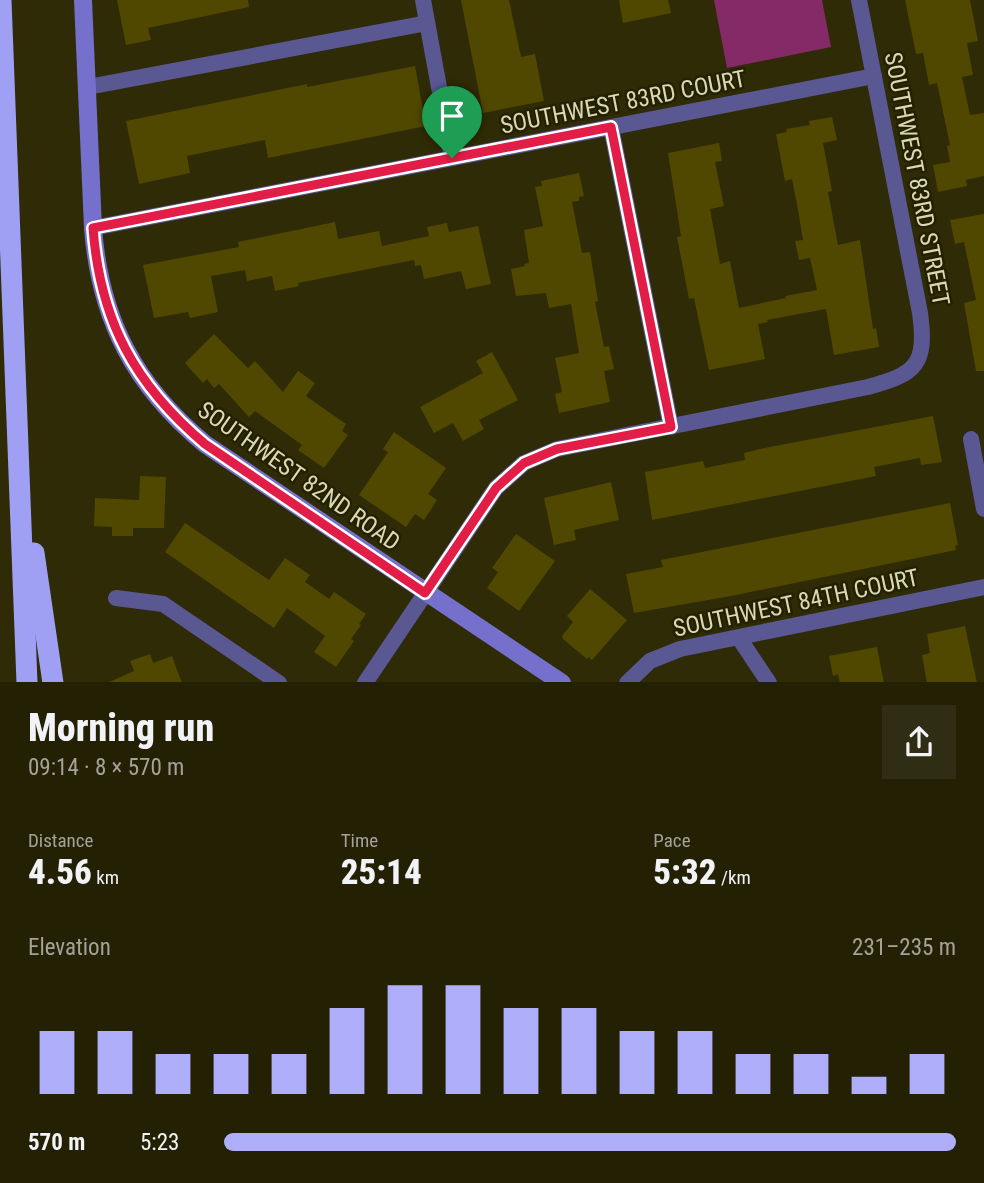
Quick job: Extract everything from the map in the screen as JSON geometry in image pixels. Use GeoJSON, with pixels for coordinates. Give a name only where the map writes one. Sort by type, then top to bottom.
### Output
{"type":"FeatureCollection","features":[{"type":"Feature","properties":{"kind":"highway"},"geometry":{"type":"LineString","coordinates":[[1,0],[27,682]]}},
{"type":"Feature","properties":{"kind":"highway"},"geometry":{"type":"LineString","coordinates":[[19,447],[53,682]]}},
{"type":"Feature","properties":{"kind":"street","name":"SOUTHWEST 82ND ROAD"},"geometry":{"type":"LineString","coordinates":[[83,0],[93,228],[99,277],[111,319],[126,353],[148,387],[188,430],[205,444],[562,682]]}},
{"type":"Feature","properties":{"kind":"street"},"geometry":{"type":"LineString","coordinates":[[423,0],[452,158]]}},
{"type":"Feature","properties":{"kind":"street","name":"SOUTHWEST 83RD STREET"},"geometry":{"type":"LineString","coordinates":[[671,427],[868,387],[906,374],[915,367],[920,351],[922,327],[859,0]]}},
{"type":"Feature","properties":{"kind":"street"},"geometry":{"type":"LineString","coordinates":[[88,87],[427,23]]}},
{"type":"Feature","properties":{"kind":"street","name":"SOUTHWEST 83RD COURT"},"geometry":{"type":"LineString","coordinates":[[93,228],[874,76]]}},
{"type":"Feature","properties":{"kind":"street"},"geometry":{"type":"LineString","coordinates":[[365,682],[496,488],[524,463],[557,449],[671,427],[611,127]]}},
{"type":"Feature","properties":{"kind":"street"},"geometry":{"type":"LineString","coordinates":[[971,439],[984,509]]}},
{"type":"Feature","properties":{"kind":"street","name":"SOUTHWEST 84TH COURT"},"geometry":{"type":"LineString","coordinates":[[626,682],[640,668],[663,654],[984,587]]}},
{"type":"Feature","properties":{"kind":"street"},"geometry":{"type":"LineString","coordinates":[[116,598],[163,604],[279,682]]}},
{"type":"Feature","properties":{"kind":"street"},"geometry":{"type":"LineString","coordinates":[[739,638],[769,682]]}},
{"type":"Feature","properties":{"kind":"shaded area"},"geometry":{"type":"Polygon","coordinates":[[[714,0],[822,0],[831,47],[727,68],[714,0]]]}},
{"type":"Feature","properties":{"kind":"building"},"geometry":{"type":"Polygon","coordinates":[[[117,0],[248,0],[249,7],[148,28],[151,40],[126,45],[117,0]]]}},
{"type":"Feature","properties":{"kind":"building"},"geometry":{"type":"Polygon","coordinates":[[[461,0],[509,0],[521,57],[535,54],[544,101],[483,113],[461,0]]]}},
{"type":"Feature","properties":{"kind":"building"},"geometry":{"type":"Polygon","coordinates":[[[619,0],[668,0],[671,13],[623,23],[619,0]]]}},
{"type":"Feature","properties":{"kind":"building"},"geometry":{"type":"Polygon","coordinates":[[[905,0],[970,0],[978,41],[967,43],[973,75],[962,77],[970,115],[984,113],[984,176],[966,180],[967,186],[938,192],[933,165],[950,162],[947,146],[950,145],[937,83],[929,85],[923,53],[916,54],[905,0]]]}},
{"type":"Feature","properties":{"kind":"building"},"geometry":{"type":"Polygon","coordinates":[[[415,66],[426,126],[268,158],[265,140],[187,156],[190,173],[139,184],[126,121],[307,84],[307,87],[415,66]]]}},
{"type":"Feature","properties":{"kind":"building"},"geometry":{"type":"Polygon","coordinates":[[[832,117],[837,140],[823,143],[832,191],[828,192],[838,245],[860,240],[873,329],[876,328],[879,347],[834,355],[826,309],[758,324],[765,359],[709,370],[694,298],[689,299],[677,237],[681,236],[668,153],[719,143],[722,161],[715,162],[724,206],[710,209],[720,264],[730,261],[739,308],[786,298],[785,296],[817,290],[810,258],[799,260],[795,241],[803,240],[798,210],[792,179],[785,181],[776,134],[787,132],[786,129],[810,125],[809,121],[832,117]]]}},
{"type":"Feature","properties":{"kind":"building"},"geometry":{"type":"Polygon","coordinates":[[[579,173],[584,196],[579,197],[579,201],[572,202],[582,253],[590,252],[598,301],[595,302],[604,347],[609,346],[614,369],[604,371],[610,402],[559,413],[555,394],[562,392],[555,358],[579,353],[571,304],[549,308],[546,293],[516,296],[511,269],[529,263],[524,230],[543,226],[535,187],[542,186],[541,181],[579,173]]]}},
{"type":"Feature","properties":{"kind":"building"},"geometry":{"type":"Polygon","coordinates":[[[984,214],[984,371],[976,371],[964,303],[976,300],[964,242],[955,244],[950,220],[984,214]]]}},
{"type":"Feature","properties":{"kind":"building"},"geometry":{"type":"Polygon","coordinates":[[[335,222],[338,239],[379,231],[382,246],[429,236],[427,227],[447,223],[449,232],[478,226],[491,284],[466,289],[461,271],[424,279],[421,265],[415,266],[414,260],[298,283],[299,286],[275,291],[272,276],[247,281],[245,270],[211,276],[218,312],[190,318],[188,312],[154,318],[143,265],[239,247],[238,242],[335,222]]]}},
{"type":"Feature","properties":{"kind":"building"},"geometry":{"type":"Polygon","coordinates":[[[214,334],[248,368],[255,361],[283,392],[298,371],[315,383],[306,396],[346,424],[342,431],[348,435],[324,468],[298,450],[302,445],[255,411],[249,417],[219,384],[214,388],[207,379],[203,383],[185,363],[214,334]]]}},
{"type":"Feature","properties":{"kind":"building"},"geometry":{"type":"Polygon","coordinates":[[[492,352],[518,400],[479,420],[484,429],[463,441],[453,423],[434,433],[420,407],[483,373],[476,361],[492,352]]]}},
{"type":"Feature","properties":{"kind":"building"},"geometry":{"type":"Polygon","coordinates":[[[933,416],[942,462],[921,465],[920,458],[874,467],[876,476],[652,520],[645,472],[703,461],[705,468],[745,460],[744,453],[760,449],[933,416]]]}},
{"type":"Feature","properties":{"kind":"building"},"geometry":{"type":"Polygon","coordinates":[[[394,432],[446,468],[428,494],[437,500],[424,520],[415,514],[406,527],[359,495],[388,452],[383,449],[394,432]]]}},
{"type":"Feature","properties":{"kind":"building"},"geometry":{"type":"Polygon","coordinates":[[[140,476],[166,477],[164,528],[133,528],[133,536],[112,536],[112,527],[94,526],[95,498],[139,500],[140,476]]]}},
{"type":"Feature","properties":{"kind":"building"},"geometry":{"type":"Polygon","coordinates":[[[611,482],[619,520],[574,530],[576,540],[554,545],[544,498],[611,482]]]}},
{"type":"Feature","properties":{"kind":"building"},"geometry":{"type":"Polygon","coordinates":[[[950,503],[958,545],[955,546],[956,550],[634,613],[626,574],[663,567],[661,560],[950,503]]]}},
{"type":"Feature","properties":{"kind":"building"},"geometry":{"type":"Polygon","coordinates":[[[185,523],[269,580],[285,558],[310,575],[305,582],[329,599],[334,592],[366,614],[351,639],[354,641],[336,667],[314,652],[325,636],[287,608],[274,628],[165,552],[185,523]]]}},
{"type":"Feature","properties":{"kind":"building"},"geometry":{"type":"Polygon","coordinates":[[[516,534],[555,561],[519,611],[487,588],[498,572],[492,568],[516,534]]]}},
{"type":"Feature","properties":{"kind":"building"},"geometry":{"type":"Polygon","coordinates":[[[590,589],[627,620],[592,660],[589,657],[587,659],[562,636],[573,622],[567,616],[590,589]]]}},
{"type":"Feature","properties":{"kind":"building"},"geometry":{"type":"Polygon","coordinates":[[[965,626],[977,682],[927,682],[922,655],[930,653],[927,634],[965,626]]]}},
{"type":"Feature","properties":{"kind":"building"},"geometry":{"type":"Polygon","coordinates":[[[877,647],[884,682],[840,682],[838,674],[833,676],[829,656],[877,647]]]}},
{"type":"Feature","properties":{"kind":"building"},"geometry":{"type":"Polygon","coordinates":[[[150,654],[153,663],[172,656],[182,682],[109,682],[134,671],[130,661],[150,654]]]}},
{"type":"Feature","properties":{"kind":"route"},"geometry":{"type":"LineString","coordinates":[[611,127],[630,211],[671,427],[557,449],[538,455],[512,471],[496,488],[425,593],[205,444],[163,406],[133,365],[111,319],[99,277],[93,228],[452,158],[611,127]]}}]}
